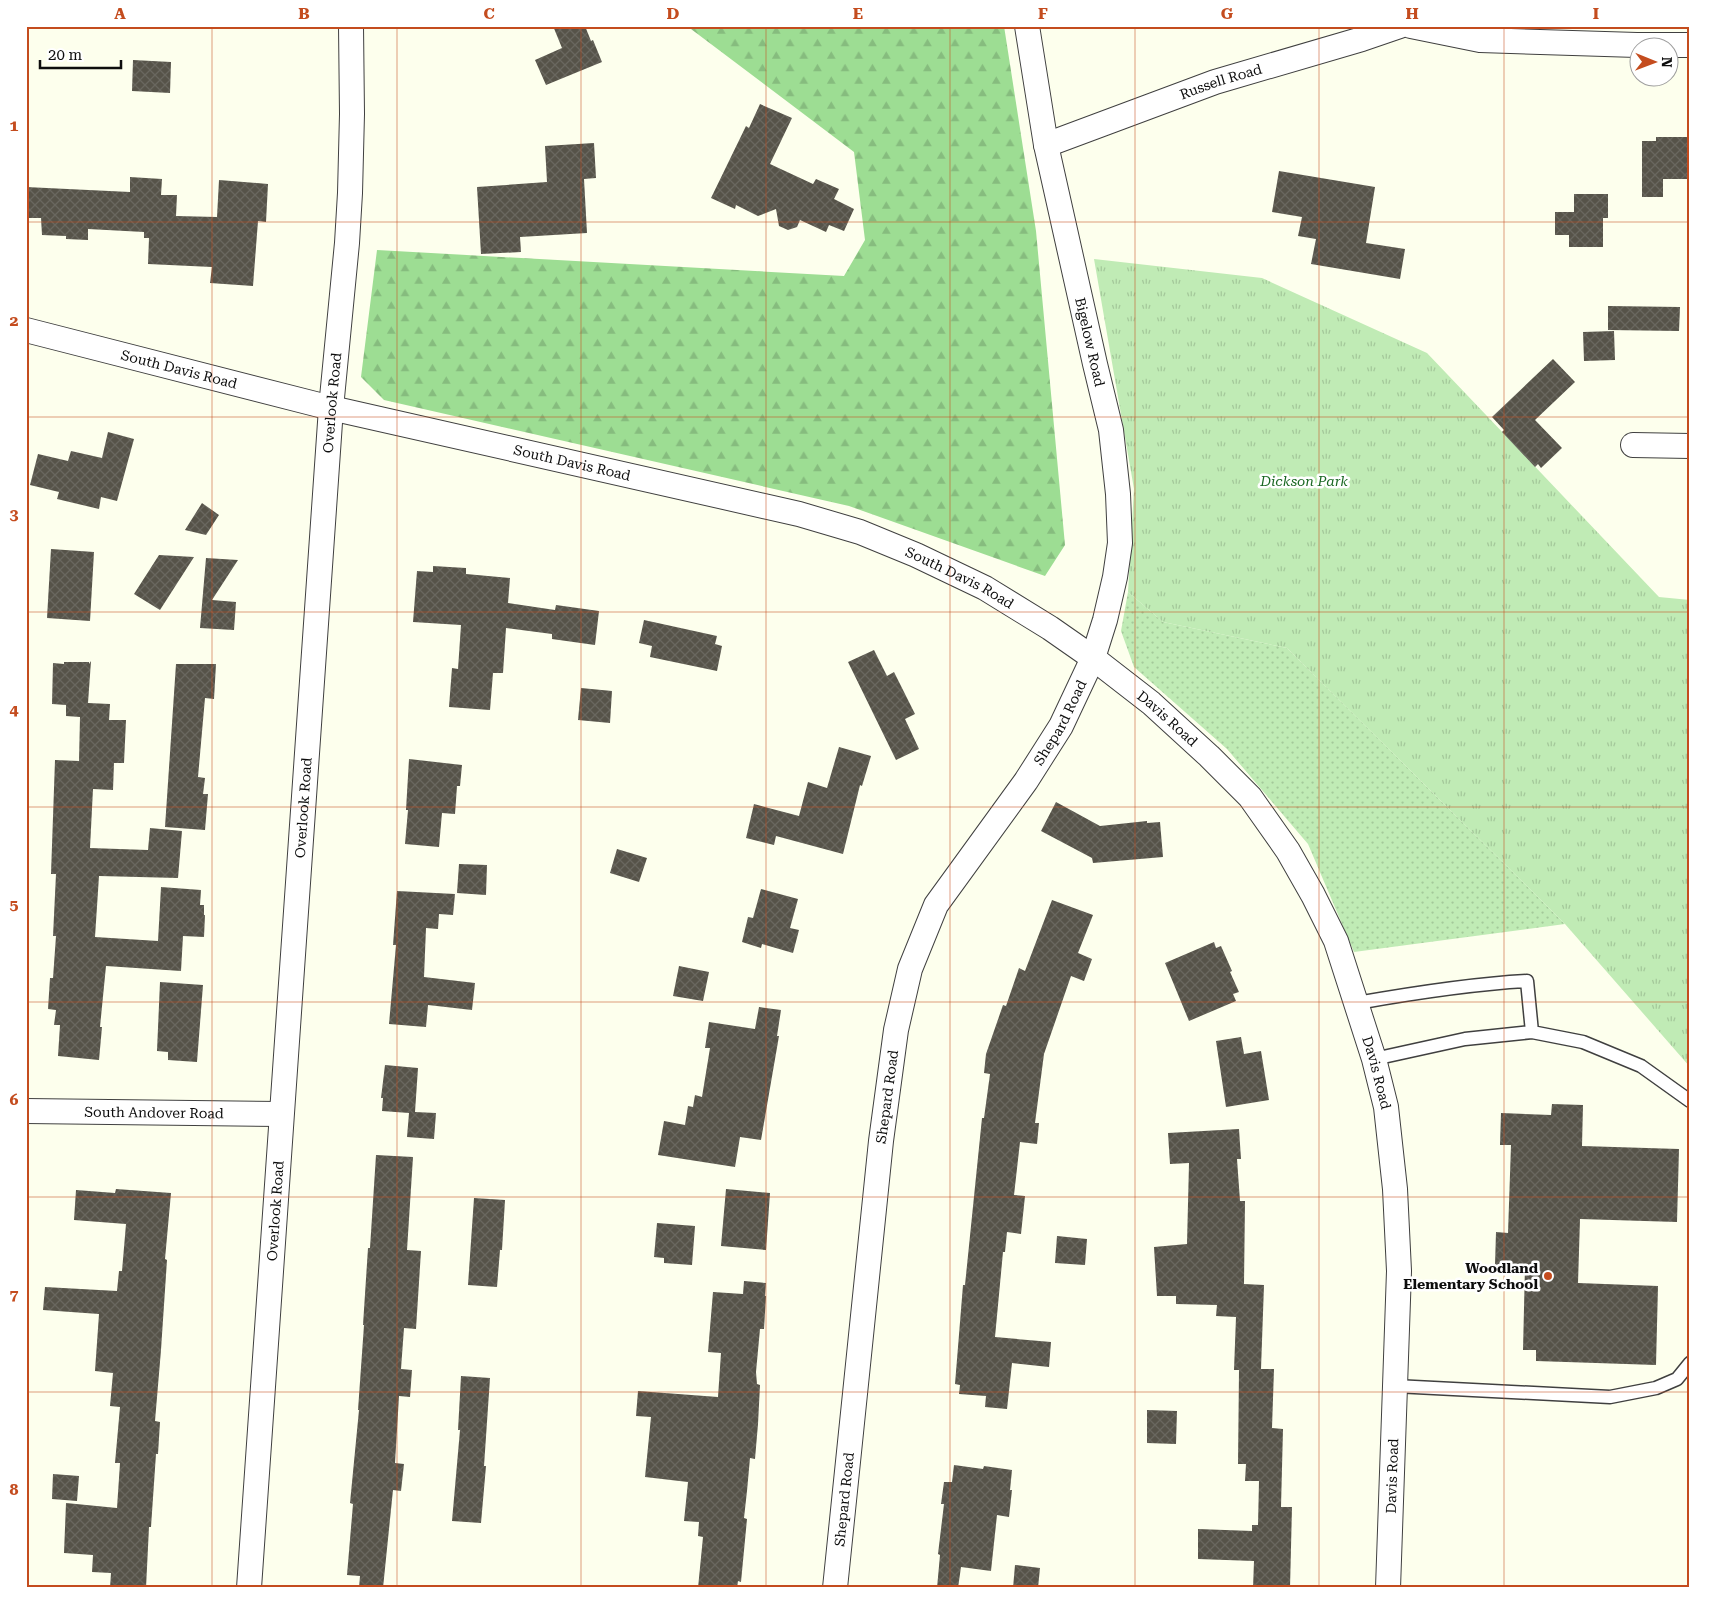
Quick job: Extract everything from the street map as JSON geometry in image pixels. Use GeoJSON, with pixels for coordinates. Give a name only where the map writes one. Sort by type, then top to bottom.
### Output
{"type":"FeatureCollection","features":[{"type":"Feature","properties":{"kind":"street","name":"Overlook Road"},"geometry":{"type":"LineString","coordinates":[[249,1588],[331,408],[347,243],[352,114],[351,26]]}},
{"type":"Feature","properties":{"kind":"street","name":"Bigelow Road"},"geometry":{"type":"LineString","coordinates":[[1027,26],[1046,145],[1095,364],[1112,430],[1118,494],[1120,544],[1105,620],[1093,658]]}},
{"type":"Feature","properties":{"kind":"street","name":"Russell Road"},"geometry":{"type":"LineString","coordinates":[[1046,145],[1215,82],[1400,26]]}},
{"type":"Feature","properties":{"kind":"street"},"geometry":{"type":"LineString","coordinates":[[1411,26],[1480,40],[1690,45]]}},
{"type":"Feature","properties":{"kind":"street","name":"South Davis Road"},"geometry":{"type":"LineString","coordinates":[[26,330],[331,408],[799,514],[860,532],[916,555],[985,588],[1050,628],[1093,658]]}},
{"type":"Feature","properties":{"kind":"street"},"geometry":{"type":"LineString","coordinates":[[1633,445],[1690,446]]}},
{"type":"Feature","properties":{"kind":"street","name":"Davis Road"},"geometry":{"type":"LineString","coordinates":[[1093,658],[1151,703],[1209,756],[1250,797],[1288,851],[1313,895],[1336,941],[1357,1003],[1386,1107],[1395,1189],[1399,1271],[1388,1588]]}},
{"type":"Feature","properties":{"kind":"street","name":"Shepard Road"},"geometry":{"type":"LineString","coordinates":[[835,1588],[881,1141],[896,1030],[910,969],[936,905],[1026,781],[1061,726],[1093,658]]}},
{"type":"Feature","properties":{"kind":"street","name":"South Andover Road"},"geometry":{"type":"LineString","coordinates":[[26,1111],[282,1114]]}},
{"type":"Feature","properties":{"kind":"lane"},"geometry":{"type":"LineString","coordinates":[[1357,1003],[1414,992],[1483,983],[1527,982],[1532,1032]]}},
{"type":"Feature","properties":{"kind":"lane"},"geometry":{"type":"LineString","coordinates":[[1374,1059],[1465,1039],[1532,1032],[1583,1042],[1641,1066],[1690,1101]]}},
{"type":"Feature","properties":{"kind":"lane"},"geometry":{"type":"LineString","coordinates":[[1395,1386],[1610,1397],[1656,1388],[1677,1379],[1690,1363]]}},
{"type":"Feature","properties":{"kind":"green space"},"geometry":{"type":"Polygon","coordinates":[[[687,26],[1004,26],[1036,231],[1065,545],[1045,576],[849,506],[384,400],[361,377],[377,250],[844,276],[865,240],[854,152],[687,26]]]}},
{"type":"Feature","properties":{"kind":"green space","name":"Dickson Park"},"geometry":{"type":"Polygon","coordinates":[[[1094,259],[1262,278],[1427,353],[1659,597],[1690,600],[1690,1067],[1565,924],[1287,648],[1163,622],[1128,592],[1134,489],[1094,259]]]}},
{"type":"Feature","properties":{"kind":"green space"},"geometry":{"type":"Polygon","coordinates":[[[1128,592],[1163,622],[1287,648],[1565,924],[1354,952],[1308,844],[1227,749],[1134,667],[1121,631],[1128,592]]]}},
{"type":"Feature","properties":{"kind":"building"},"geometry":{"type":"Polygon","coordinates":[[[553,26],[585,26],[602,62],[546,85],[535,60],[562,48],[553,26]]]}},
{"type":"Feature","properties":{"kind":"building"},"geometry":{"type":"Polygon","coordinates":[[[133,60],[171,62],[170,93],[132,91],[133,60]]]}},
{"type":"Feature","properties":{"kind":"building"},"geometry":{"type":"Polygon","coordinates":[[[760,104],[792,118],[770,164],[813,184],[816,179],[839,189],[834,199],[854,209],[844,231],[829,225],[826,232],[800,220],[797,227],[788,230],[779,226],[776,209],[758,216],[736,205],[735,209],[711,198],[746,126],[749,128],[760,104]]]}},
{"type":"Feature","properties":{"kind":"building"},"geometry":{"type":"Polygon","coordinates":[[[1656,137],[1690,137],[1690,179],[1663,179],[1663,197],[1642,197],[1642,141],[1656,141],[1656,137]]]}},
{"type":"Feature","properties":{"kind":"building"},"geometry":{"type":"Polygon","coordinates":[[[594,143],[596,178],[584,179],[587,233],[520,237],[521,252],[481,254],[477,187],[547,182],[545,146],[594,143]]]}},
{"type":"Feature","properties":{"kind":"building"},"geometry":{"type":"Polygon","coordinates":[[[1279,171],[1375,187],[1366,243],[1405,249],[1400,279],[1311,264],[1316,239],[1298,236],[1302,217],[1272,212],[1279,171]]]}},
{"type":"Feature","properties":{"kind":"building"},"geometry":{"type":"Polygon","coordinates":[[[130,177],[162,179],[161,195],[177,195],[176,216],[217,217],[219,180],[268,184],[266,222],[258,221],[253,286],[210,283],[212,267],[148,264],[149,238],[144,238],[144,232],[88,229],[88,240],[66,239],[66,236],[42,235],[41,218],[26,218],[26,187],[130,192],[130,177]]]}},
{"type":"Feature","properties":{"kind":"building"},"geometry":{"type":"Polygon","coordinates":[[[1574,194],[1608,194],[1608,218],[1603,218],[1603,247],[1569,247],[1569,235],[1555,235],[1555,212],[1574,212],[1574,194]]]}},
{"type":"Feature","properties":{"kind":"building"},"geometry":{"type":"Polygon","coordinates":[[[1608,306],[1680,307],[1679,331],[1608,330],[1608,306]]]}},
{"type":"Feature","properties":{"kind":"building"},"geometry":{"type":"Polygon","coordinates":[[[1614,331],[1615,360],[1584,361],[1583,332],[1614,331]]]}},
{"type":"Feature","properties":{"kind":"building"},"geometry":{"type":"Polygon","coordinates":[[[1553,359],[1575,382],[1535,420],[1562,448],[1541,468],[1538,464],[1535,467],[1502,432],[1504,430],[1492,417],[1553,359]]]}},
{"type":"Feature","properties":{"kind":"building"},"geometry":{"type":"Polygon","coordinates":[[[108,432],[134,439],[117,501],[101,497],[99,509],[57,499],[59,492],[30,485],[38,454],[68,461],[71,451],[102,458],[108,432]]]}},
{"type":"Feature","properties":{"kind":"building"},"geometry":{"type":"Polygon","coordinates":[[[202,503],[219,515],[206,535],[185,530],[202,503]]]}},
{"type":"Feature","properties":{"kind":"building"},"geometry":{"type":"Polygon","coordinates":[[[51,549],[94,552],[90,621],[47,618],[51,549]]]}},
{"type":"Feature","properties":{"kind":"building"},"geometry":{"type":"Polygon","coordinates":[[[159,555],[194,557],[160,610],[134,594],[159,555]]]}},
{"type":"Feature","properties":{"kind":"building"},"geometry":{"type":"Polygon","coordinates":[[[206,558],[238,560],[212,600],[236,602],[234,630],[200,628],[206,558]]]}},
{"type":"Feature","properties":{"kind":"building"},"geometry":{"type":"Polygon","coordinates":[[[433,566],[466,568],[466,574],[510,578],[508,603],[555,610],[556,605],[599,611],[595,645],[552,639],[552,634],[506,628],[503,673],[493,673],[490,710],[449,707],[452,668],[458,669],[461,625],[413,622],[417,571],[433,572],[433,566]]]}},
{"type":"Feature","properties":{"kind":"building"},"geometry":{"type":"Polygon","coordinates":[[[644,620],[717,636],[715,644],[722,646],[717,671],[650,657],[652,646],[639,643],[644,620]]]}},
{"type":"Feature","properties":{"kind":"building"},"geometry":{"type":"Polygon","coordinates":[[[874,650],[887,676],[894,672],[915,714],[905,719],[919,749],[896,760],[848,662],[874,650]]]}},
{"type":"Feature","properties":{"kind":"building"},"geometry":{"type":"Polygon","coordinates":[[[91,661],[88,703],[110,704],[109,720],[126,720],[124,763],[114,763],[113,790],[93,789],[90,848],[148,850],[150,828],[182,831],[178,878],[99,876],[95,937],[158,941],[161,887],[201,890],[200,905],[204,905],[205,915],[204,937],[183,936],[181,971],[106,966],[99,1060],[58,1056],[60,1025],[54,1025],[56,1010],[48,1009],[50,978],[53,978],[56,936],[53,936],[56,874],[51,874],[55,760],[79,761],[80,717],[66,716],[66,705],[52,704],[53,663],[89,662],[89,664],[91,661]]]}},
{"type":"Feature","properties":{"kind":"building"},"geometry":{"type":"Polygon","coordinates":[[[176,664],[216,664],[214,699],[205,698],[198,777],[205,778],[203,794],[208,794],[205,830],[165,827],[176,664]]]}},
{"type":"Feature","properties":{"kind":"building"},"geometry":{"type":"Polygon","coordinates":[[[581,688],[612,691],[610,723],[578,720],[581,688]]]}},
{"type":"Feature","properties":{"kind":"building"},"geometry":{"type":"Polygon","coordinates":[[[839,747],[871,756],[862,786],[860,785],[843,854],[776,836],[774,845],[746,838],[754,804],[799,816],[808,782],[827,788],[839,747]]]}},
{"type":"Feature","properties":{"kind":"building"},"geometry":{"type":"Polygon","coordinates":[[[409,759],[462,765],[460,786],[457,786],[455,814],[442,813],[439,847],[405,844],[409,759]]]}},
{"type":"Feature","properties":{"kind":"building"},"geometry":{"type":"Polygon","coordinates":[[[1056,802],[1100,826],[1147,821],[1147,823],[1160,822],[1163,857],[1093,863],[1092,858],[1041,831],[1056,802]]]}},
{"type":"Feature","properties":{"kind":"building"},"geometry":{"type":"Polygon","coordinates":[[[617,849],[647,858],[639,882],[610,873],[617,849]]]}},
{"type":"Feature","properties":{"kind":"building"},"geometry":{"type":"Polygon","coordinates":[[[459,864],[487,865],[486,895],[457,893],[459,864]]]}},
{"type":"Feature","properties":{"kind":"building"},"geometry":{"type":"Polygon","coordinates":[[[761,889],[798,899],[790,928],[799,930],[793,953],[762,944],[761,948],[742,942],[748,917],[753,918],[761,889]]]}},
{"type":"Feature","properties":{"kind":"building"},"geometry":{"type":"Polygon","coordinates":[[[397,891],[455,894],[453,915],[439,914],[438,929],[426,928],[424,977],[475,983],[472,1010],[428,1005],[426,1027],[389,1024],[396,945],[393,945],[397,891]]]}},
{"type":"Feature","properties":{"kind":"building"},"geometry":{"type":"Polygon","coordinates":[[[1052,900],[1093,915],[1078,953],[1092,959],[1084,981],[1071,976],[1044,1054],[1035,1123],[1039,1123],[1037,1144],[1020,1142],[1014,1195],[1025,1196],[1021,1234],[1007,1232],[1005,1252],[1003,1252],[995,1337],[1051,1342],[1049,1367],[1012,1363],[1007,1409],[985,1407],[986,1396],[959,1394],[960,1385],[955,1384],[963,1285],[965,1285],[982,1118],[984,1118],[990,1074],[984,1073],[986,1054],[1003,1005],[1006,1006],[1019,968],[1025,971],[1052,900]]]}},
{"type":"Feature","properties":{"kind":"building"},"geometry":{"type":"Polygon","coordinates":[[[1214,942],[1216,948],[1221,946],[1239,992],[1233,994],[1236,1001],[1189,1021],[1165,963],[1214,942]]]}},
{"type":"Feature","properties":{"kind":"building"},"geometry":{"type":"Polygon","coordinates":[[[679,966],[709,972],[703,1001],[673,996],[679,966]]]}},
{"type":"Feature","properties":{"kind":"building"},"geometry":{"type":"Polygon","coordinates":[[[160,982],[203,985],[197,1062],[168,1060],[168,1052],[157,1051],[160,982]]]}},
{"type":"Feature","properties":{"kind":"building"},"geometry":{"type":"Polygon","coordinates":[[[759,1007],[781,1010],[777,1036],[779,1036],[761,1140],[740,1137],[735,1167],[658,1155],[664,1121],[685,1125],[688,1106],[693,1107],[695,1095],[702,1097],[710,1048],[705,1048],[709,1022],[755,1029],[759,1007]]]}},
{"type":"Feature","properties":{"kind":"building"},"geometry":{"type":"Polygon","coordinates":[[[1241,1037],[1244,1054],[1261,1051],[1269,1100],[1226,1107],[1216,1041],[1241,1037]]]}},
{"type":"Feature","properties":{"kind":"building"},"geometry":{"type":"Polygon","coordinates":[[[385,1065],[418,1068],[415,1112],[436,1113],[434,1139],[407,1137],[409,1113],[382,1111],[383,1098],[381,1098],[385,1065]]]}},
{"type":"Feature","properties":{"kind":"building"},"geometry":{"type":"Polygon","coordinates":[[[1552,1104],[1583,1105],[1582,1146],[1679,1149],[1677,1222],[1580,1219],[1578,1283],[1658,1286],[1656,1365],[1536,1361],[1536,1350],[1523,1350],[1525,1266],[1495,1265],[1496,1232],[1508,1233],[1511,1145],[1500,1145],[1501,1113],[1551,1115],[1552,1104]]]}},
{"type":"Feature","properties":{"kind":"building"},"geometry":{"type":"Polygon","coordinates":[[[1239,1129],[1241,1159],[1237,1159],[1240,1201],[1245,1201],[1244,1284],[1264,1285],[1261,1369],[1274,1369],[1272,1428],[1283,1429],[1281,1507],[1292,1507],[1290,1588],[1253,1588],[1254,1561],[1198,1559],[1198,1529],[1252,1531],[1252,1525],[1258,1525],[1259,1481],[1245,1481],[1246,1464],[1238,1464],[1239,1370],[1234,1370],[1236,1317],[1216,1316],[1217,1305],[1176,1304],[1176,1296],[1157,1296],[1154,1247],[1187,1244],[1189,1163],[1170,1164],[1168,1133],[1239,1129]]]}},
{"type":"Feature","properties":{"kind":"building"},"geometry":{"type":"Polygon","coordinates":[[[376,1155],[413,1157],[407,1250],[421,1251],[416,1329],[404,1328],[401,1369],[412,1370],[410,1397],[399,1396],[395,1463],[404,1464],[401,1491],[393,1490],[383,1588],[359,1588],[360,1576],[347,1575],[353,1504],[350,1503],[359,1410],[368,1248],[370,1248],[376,1155]]]}},
{"type":"Feature","properties":{"kind":"building"},"geometry":{"type":"Polygon","coordinates":[[[116,1189],[171,1193],[155,1421],[160,1422],[158,1454],[156,1454],[151,1527],[149,1527],[146,1588],[110,1588],[111,1573],[92,1572],[93,1555],[64,1553],[66,1503],[117,1508],[120,1463],[115,1463],[120,1407],[110,1406],[113,1373],[95,1371],[99,1314],[43,1310],[45,1287],[117,1291],[119,1271],[122,1271],[126,1224],[74,1220],[76,1190],[115,1193],[116,1189]]]}},
{"type":"Feature","properties":{"kind":"building"},"geometry":{"type":"Polygon","coordinates":[[[726,1189],[770,1193],[766,1250],[721,1246],[726,1189]]]}},
{"type":"Feature","properties":{"kind":"building"},"geometry":{"type":"Polygon","coordinates":[[[474,1198],[505,1200],[502,1250],[500,1250],[497,1287],[468,1285],[474,1198]]]}},
{"type":"Feature","properties":{"kind":"building"},"geometry":{"type":"Polygon","coordinates":[[[657,1223],[695,1226],[692,1265],[664,1263],[664,1258],[654,1257],[657,1223]]]}},
{"type":"Feature","properties":{"kind":"building"},"geometry":{"type":"Polygon","coordinates":[[[1057,1236],[1087,1239],[1085,1265],[1055,1263],[1057,1236]]]}},
{"type":"Feature","properties":{"kind":"building"},"geometry":{"type":"Polygon","coordinates":[[[744,1281],[766,1283],[766,1296],[764,1329],[760,1329],[756,1372],[757,1384],[760,1385],[758,1424],[755,1459],[750,1458],[744,1518],[747,1519],[741,1582],[738,1581],[737,1588],[698,1588],[703,1537],[698,1536],[699,1522],[684,1521],[688,1482],[645,1477],[651,1417],[636,1416],[638,1391],[718,1397],[721,1353],[708,1352],[713,1292],[743,1294],[744,1281]]]}},
{"type":"Feature","properties":{"kind":"building"},"geometry":{"type":"Polygon","coordinates":[[[461,1376],[490,1378],[481,1523],[452,1521],[460,1430],[458,1430],[461,1376]]]}},
{"type":"Feature","properties":{"kind":"building"},"geometry":{"type":"Polygon","coordinates":[[[1147,1410],[1177,1411],[1176,1444],[1147,1443],[1147,1410]]]}},
{"type":"Feature","properties":{"kind":"building"},"geometry":{"type":"Polygon","coordinates":[[[954,1465],[983,1469],[984,1466],[1012,1470],[1009,1517],[997,1515],[991,1571],[961,1567],[958,1588],[937,1588],[940,1555],[938,1554],[944,1504],[941,1504],[944,1482],[952,1482],[954,1465]]]}},
{"type":"Feature","properties":{"kind":"building"},"geometry":{"type":"Polygon","coordinates":[[[53,1474],[79,1476],[77,1501],[52,1499],[53,1474]]]}},
{"type":"Feature","properties":{"kind":"building"},"geometry":{"type":"Polygon","coordinates":[[[1015,1565],[1040,1568],[1038,1588],[1013,1588],[1015,1565]]]}},
{"type":"Feature","properties":{"kind":"place","name":"Woodland Elementary School"},"geometry":{"type":"Point","coordinates":[1548,1276]}}]}
